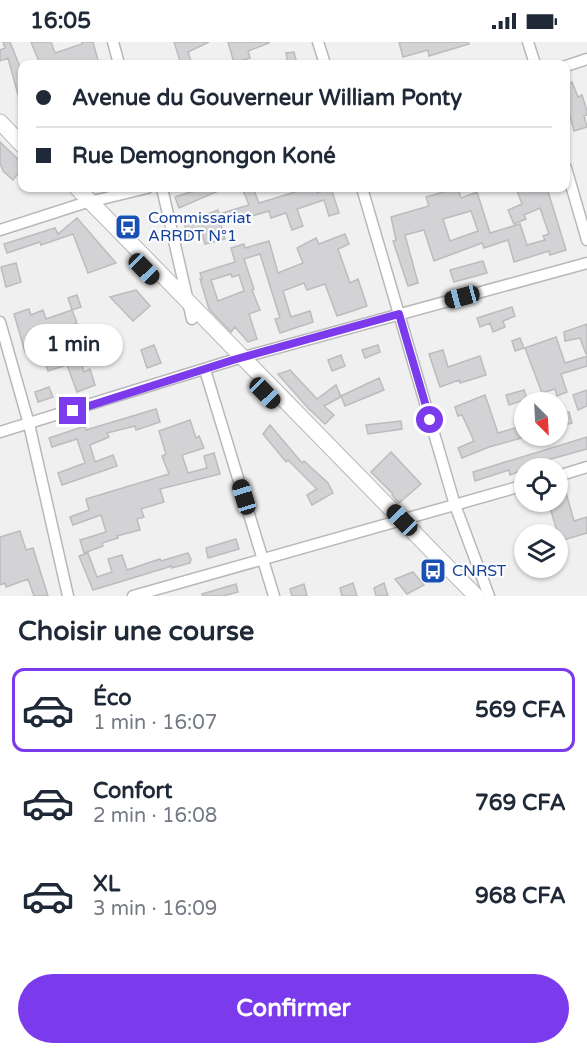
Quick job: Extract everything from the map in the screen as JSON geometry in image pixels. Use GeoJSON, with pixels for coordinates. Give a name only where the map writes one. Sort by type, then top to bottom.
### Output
{"type":"FeatureCollection","features":[{"type":"Feature","properties":{"kind":"main road"},"geometry":{"type":"LineString","coordinates":[[0,109],[18,128]]}},
{"type":"Feature","properties":{"kind":"main road"},"geometry":{"type":"LineString","coordinates":[[0,122],[18,141]]}},
{"type":"Feature","properties":{"kind":"main road"},"geometry":{"type":"LineString","coordinates":[[70,192],[85,203],[186,299],[238,359],[398,522],[476,596]]}},
{"type":"Feature","properties":{"kind":"main road"},"geometry":{"type":"LineString","coordinates":[[79,192],[85,203],[192,319],[238,359]]}},
{"type":"Feature","properties":{"kind":"main road"},"geometry":{"type":"LineString","coordinates":[[398,522],[463,596]]}},
{"type":"Feature","properties":{"kind":"street"},"geometry":{"type":"LineString","coordinates":[[113,42],[118,60]]}},
{"type":"Feature","properties":{"kind":"street"},"geometry":{"type":"LineString","coordinates":[[318,42],[324,60]]}},
{"type":"Feature","properties":{"kind":"street"},"geometry":{"type":"LineString","coordinates":[[528,42],[534,60]]}},
{"type":"Feature","properties":{"kind":"street"},"geometry":{"type":"LineString","coordinates":[[570,65],[587,59]]}},
{"type":"Feature","properties":{"kind":"street"},"geometry":{"type":"LineString","coordinates":[[570,182],[587,240]]}},
{"type":"Feature","properties":{"kind":"street"},"geometry":{"type":"LineString","coordinates":[[0,230],[85,203],[130,192]]}},
{"type":"Feature","properties":{"kind":"street"},"geometry":{"type":"LineString","coordinates":[[163,192],[192,319]]}},
{"type":"Feature","properties":{"kind":"street"},"geometry":{"type":"LineString","coordinates":[[363,192],[455,505],[489,596]]}},
{"type":"Feature","properties":{"kind":"street"},"geometry":{"type":"LineString","coordinates":[[0,432],[238,359],[587,263]]}},
{"type":"Feature","properties":{"kind":"street"},"geometry":{"type":"LineString","coordinates":[[0,322],[29,424],[68,596]]}},
{"type":"Feature","properties":{"kind":"street"},"geometry":{"type":"LineString","coordinates":[[206,370],[274,596]]}},
{"type":"Feature","properties":{"kind":"street"},"geometry":{"type":"LineString","coordinates":[[568,473],[587,467]]}},
{"type":"Feature","properties":{"kind":"street"},"geometry":{"type":"LineString","coordinates":[[133,596],[514,488]]}},
{"type":"Feature","properties":{"kind":"building"},"geometry":{"type":"Polygon","coordinates":[[[3,42],[10,42],[18,62],[18,95],[8,58],[0,61],[0,50],[5,48],[3,42]]]}},
{"type":"Feature","properties":{"kind":"building"},"geometry":{"type":"Polygon","coordinates":[[[31,42],[51,42],[55,53],[82,44],[82,42],[93,42],[98,60],[38,60],[31,42]]]}},
{"type":"Feature","properties":{"kind":"building"},"geometry":{"type":"Polygon","coordinates":[[[174,42],[209,42],[188,52],[191,60],[180,60],[174,42]]]}},
{"type":"Feature","properties":{"kind":"building"},"geometry":{"type":"Polygon","coordinates":[[[228,42],[269,42],[248,51],[250,58],[233,60],[228,42]]]}},
{"type":"Feature","properties":{"kind":"building"},"geometry":{"type":"Polygon","coordinates":[[[399,42],[469,42],[469,44],[429,56],[428,50],[403,57],[399,42]]]}},
{"type":"Feature","properties":{"kind":"building"},"geometry":{"type":"Polygon","coordinates":[[[294,52],[296,60],[287,60],[286,53],[294,52]]]}},
{"type":"Feature","properties":{"kind":"building"},"geometry":{"type":"Polygon","coordinates":[[[572,82],[578,97],[582,95],[587,111],[587,115],[584,116],[587,127],[574,131],[570,116],[570,83],[572,82]]]}},
{"type":"Feature","properties":{"kind":"building"},"geometry":{"type":"Polygon","coordinates":[[[0,142],[18,159],[18,174],[13,180],[3,171],[0,163],[0,142]]]}},
{"type":"Feature","properties":{"kind":"building"},"geometry":{"type":"Polygon","coordinates":[[[191,192],[216,192],[179,208],[175,197],[191,192]]]}},
{"type":"Feature","properties":{"kind":"building"},"geometry":{"type":"Polygon","coordinates":[[[244,192],[255,192],[259,203],[295,192],[332,192],[339,213],[329,216],[324,200],[297,209],[303,226],[292,230],[286,213],[271,218],[269,211],[221,225],[225,239],[205,244],[202,233],[189,238],[184,223],[218,210],[219,214],[249,205],[244,192]]]}},
{"type":"Feature","properties":{"kind":"building"},"geometry":{"type":"Polygon","coordinates":[[[444,192],[459,192],[461,198],[477,192],[490,233],[520,224],[527,245],[545,240],[543,236],[549,234],[540,208],[524,215],[526,219],[514,224],[508,210],[522,204],[518,192],[548,192],[566,250],[550,255],[549,251],[514,262],[508,240],[484,248],[482,243],[434,261],[424,230],[405,235],[418,283],[408,286],[393,241],[396,240],[391,217],[429,206],[426,197],[444,192]],[[471,211],[443,219],[450,241],[478,231],[471,211]]]}},
{"type":"Feature","properties":{"kind":"building"},"geometry":{"type":"Polygon","coordinates":[[[77,218],[116,263],[88,273],[73,234],[7,253],[4,244],[55,228],[58,234],[77,218]]]}},
{"type":"Feature","properties":{"kind":"building"},"geometry":{"type":"Polygon","coordinates":[[[345,234],[349,244],[338,249],[350,283],[358,279],[367,306],[337,316],[325,284],[307,290],[304,283],[283,291],[291,317],[310,311],[313,322],[280,333],[275,319],[280,318],[260,254],[244,259],[260,310],[249,314],[257,339],[248,342],[235,327],[231,332],[209,309],[200,273],[235,262],[231,248],[244,244],[245,248],[269,241],[278,273],[303,263],[297,248],[316,238],[319,244],[345,234]],[[231,274],[211,280],[218,301],[244,291],[239,275],[232,277],[231,274]]]}},
{"type":"Feature","properties":{"kind":"building"},"geometry":{"type":"Polygon","coordinates":[[[483,261],[487,273],[454,282],[450,270],[483,261]]]}},
{"type":"Feature","properties":{"kind":"building"},"geometry":{"type":"Polygon","coordinates":[[[16,263],[21,282],[6,287],[1,267],[16,263]]]}},
{"type":"Feature","properties":{"kind":"building"},"geometry":{"type":"Polygon","coordinates":[[[136,290],[150,306],[133,321],[110,297],[136,290]]]}},
{"type":"Feature","properties":{"kind":"building"},"geometry":{"type":"Polygon","coordinates":[[[77,295],[81,307],[72,310],[68,298],[77,295]]]}},
{"type":"Feature","properties":{"kind":"building"},"geometry":{"type":"Polygon","coordinates":[[[512,307],[515,316],[503,321],[505,327],[493,332],[490,323],[480,327],[477,318],[512,307]]]}},
{"type":"Feature","properties":{"kind":"building"},"geometry":{"type":"Polygon","coordinates":[[[29,309],[31,315],[43,310],[46,319],[72,310],[77,323],[70,326],[84,372],[90,369],[95,385],[77,392],[67,365],[48,371],[39,347],[25,352],[14,314],[29,309]]]}},
{"type":"Feature","properties":{"kind":"building"},"geometry":{"type":"Polygon","coordinates":[[[587,324],[586,354],[580,338],[565,341],[564,332],[587,324]]]}},
{"type":"Feature","properties":{"kind":"building"},"geometry":{"type":"Polygon","coordinates":[[[556,337],[565,363],[587,356],[587,366],[561,374],[567,392],[556,392],[555,389],[542,392],[525,348],[556,337]]]}},
{"type":"Feature","properties":{"kind":"building"},"geometry":{"type":"Polygon","coordinates":[[[520,338],[524,348],[515,351],[512,341],[520,338]]]}},
{"type":"Feature","properties":{"kind":"building"},"geometry":{"type":"Polygon","coordinates":[[[154,345],[161,363],[147,368],[141,350],[154,345]]]}},
{"type":"Feature","properties":{"kind":"building"},"geometry":{"type":"Polygon","coordinates":[[[378,345],[380,352],[365,358],[362,350],[378,345]]]}},
{"type":"Feature","properties":{"kind":"building"},"geometry":{"type":"Polygon","coordinates":[[[443,350],[448,367],[480,356],[486,375],[460,383],[459,380],[440,387],[429,354],[443,350]]]}},
{"type":"Feature","properties":{"kind":"building"},"geometry":{"type":"Polygon","coordinates":[[[341,355],[345,366],[332,371],[328,360],[341,355]]]}},
{"type":"Feature","properties":{"kind":"building"},"geometry":{"type":"Polygon","coordinates":[[[290,370],[317,399],[336,385],[341,397],[324,406],[334,415],[325,424],[278,374],[290,370]]]}},
{"type":"Feature","properties":{"kind":"building"},"geometry":{"type":"Polygon","coordinates":[[[379,378],[384,390],[345,406],[341,396],[379,378]]]}},
{"type":"Feature","properties":{"kind":"building"},"geometry":{"type":"Polygon","coordinates":[[[49,387],[53,397],[38,402],[35,392],[49,387]]]}},
{"type":"Feature","properties":{"kind":"building"},"geometry":{"type":"Polygon","coordinates":[[[587,390],[587,406],[578,410],[573,395],[587,390]]]}},
{"type":"Feature","properties":{"kind":"building"},"geometry":{"type":"Polygon","coordinates":[[[514,393],[514,403],[509,405],[506,395],[514,393]]]}},
{"type":"Feature","properties":{"kind":"building"},"geometry":{"type":"Polygon","coordinates":[[[485,395],[498,433],[514,428],[514,440],[462,458],[458,448],[474,441],[462,415],[458,416],[455,407],[485,395]]]}},
{"type":"Feature","properties":{"kind":"building"},"geometry":{"type":"Polygon","coordinates":[[[156,409],[160,422],[136,430],[135,426],[107,433],[109,437],[90,445],[95,462],[113,455],[117,466],[62,485],[58,473],[85,463],[77,439],[52,447],[49,438],[85,426],[86,430],[156,409]]]}},
{"type":"Feature","properties":{"kind":"building"},"geometry":{"type":"Polygon","coordinates":[[[568,412],[572,423],[568,424],[568,412]]]}},
{"type":"Feature","properties":{"kind":"building"},"geometry":{"type":"Polygon","coordinates":[[[190,420],[196,438],[199,436],[204,448],[182,455],[188,473],[207,468],[204,456],[214,453],[220,474],[160,489],[164,502],[141,509],[144,517],[137,519],[140,530],[117,536],[118,538],[102,543],[103,546],[84,553],[80,540],[106,532],[101,515],[73,525],[70,517],[89,510],[86,499],[169,474],[162,456],[166,454],[159,431],[190,420]]]}},
{"type":"Feature","properties":{"kind":"building"},"geometry":{"type":"Polygon","coordinates":[[[401,421],[402,429],[368,434],[366,425],[401,421]]]}},
{"type":"Feature","properties":{"kind":"building"},"geometry":{"type":"Polygon","coordinates":[[[270,425],[302,463],[304,461],[328,483],[333,493],[312,505],[307,495],[317,489],[288,460],[286,462],[263,434],[270,425]]]}},
{"type":"Feature","properties":{"kind":"building"},"geometry":{"type":"Polygon","coordinates":[[[587,437],[587,449],[555,458],[519,458],[558,446],[568,446],[568,443],[587,437]]]}},
{"type":"Feature","properties":{"kind":"building"},"geometry":{"type":"Polygon","coordinates":[[[391,452],[421,484],[399,503],[371,472],[391,452]]]}},
{"type":"Feature","properties":{"kind":"building"},"geometry":{"type":"Polygon","coordinates":[[[514,459],[514,473],[510,475],[509,470],[475,481],[473,472],[514,459]]]}},
{"type":"Feature","properties":{"kind":"building"},"geometry":{"type":"Polygon","coordinates":[[[568,500],[574,521],[587,517],[587,533],[568,539],[568,524],[555,524],[551,512],[568,512],[568,500]]]}},
{"type":"Feature","properties":{"kind":"building"},"geometry":{"type":"Polygon","coordinates":[[[20,531],[26,550],[33,548],[48,596],[34,596],[28,579],[6,587],[5,583],[0,585],[0,537],[20,531]]]}},
{"type":"Feature","properties":{"kind":"building"},"geometry":{"type":"Polygon","coordinates":[[[236,539],[239,549],[208,558],[206,548],[236,539]]]}},
{"type":"Feature","properties":{"kind":"building"},"geometry":{"type":"Polygon","coordinates":[[[88,553],[97,577],[112,572],[108,559],[122,555],[127,570],[188,553],[191,559],[190,563],[172,568],[172,566],[93,590],[79,556],[88,553]]]}},
{"type":"Feature","properties":{"kind":"building"},"geometry":{"type":"Polygon","coordinates":[[[413,572],[424,585],[407,594],[395,579],[413,572]]]}},
{"type":"Feature","properties":{"kind":"building"},"geometry":{"type":"Polygon","coordinates":[[[353,583],[357,596],[342,596],[340,588],[353,583]]]}},
{"type":"Feature","properties":{"kind":"building"},"geometry":{"type":"Polygon","coordinates":[[[384,583],[388,596],[376,596],[374,588],[384,583]]]}},
{"type":"Feature","properties":{"kind":"building"},"geometry":{"type":"Polygon","coordinates":[[[236,584],[238,592],[223,596],[203,596],[202,594],[236,584]]]}},
{"type":"Feature","properties":{"kind":"building"},"geometry":{"type":"Polygon","coordinates":[[[304,584],[307,596],[292,596],[290,589],[304,584]]]}},
{"type":"Feature","properties":{"kind":"place","name":"Commissariat ARRDT N°1"},"geometry":{"type":"Point","coordinates":[128,227]}},
{"type":"Feature","properties":{"kind":"place","name":"CNRST"},"geometry":{"type":"Point","coordinates":[433,571]}},
{"type":"Feature","properties":{"kind":"route"},"geometry":{"type":"LineString","coordinates":[[73,411],[233,360],[399,314],[430,420]]}}]}
